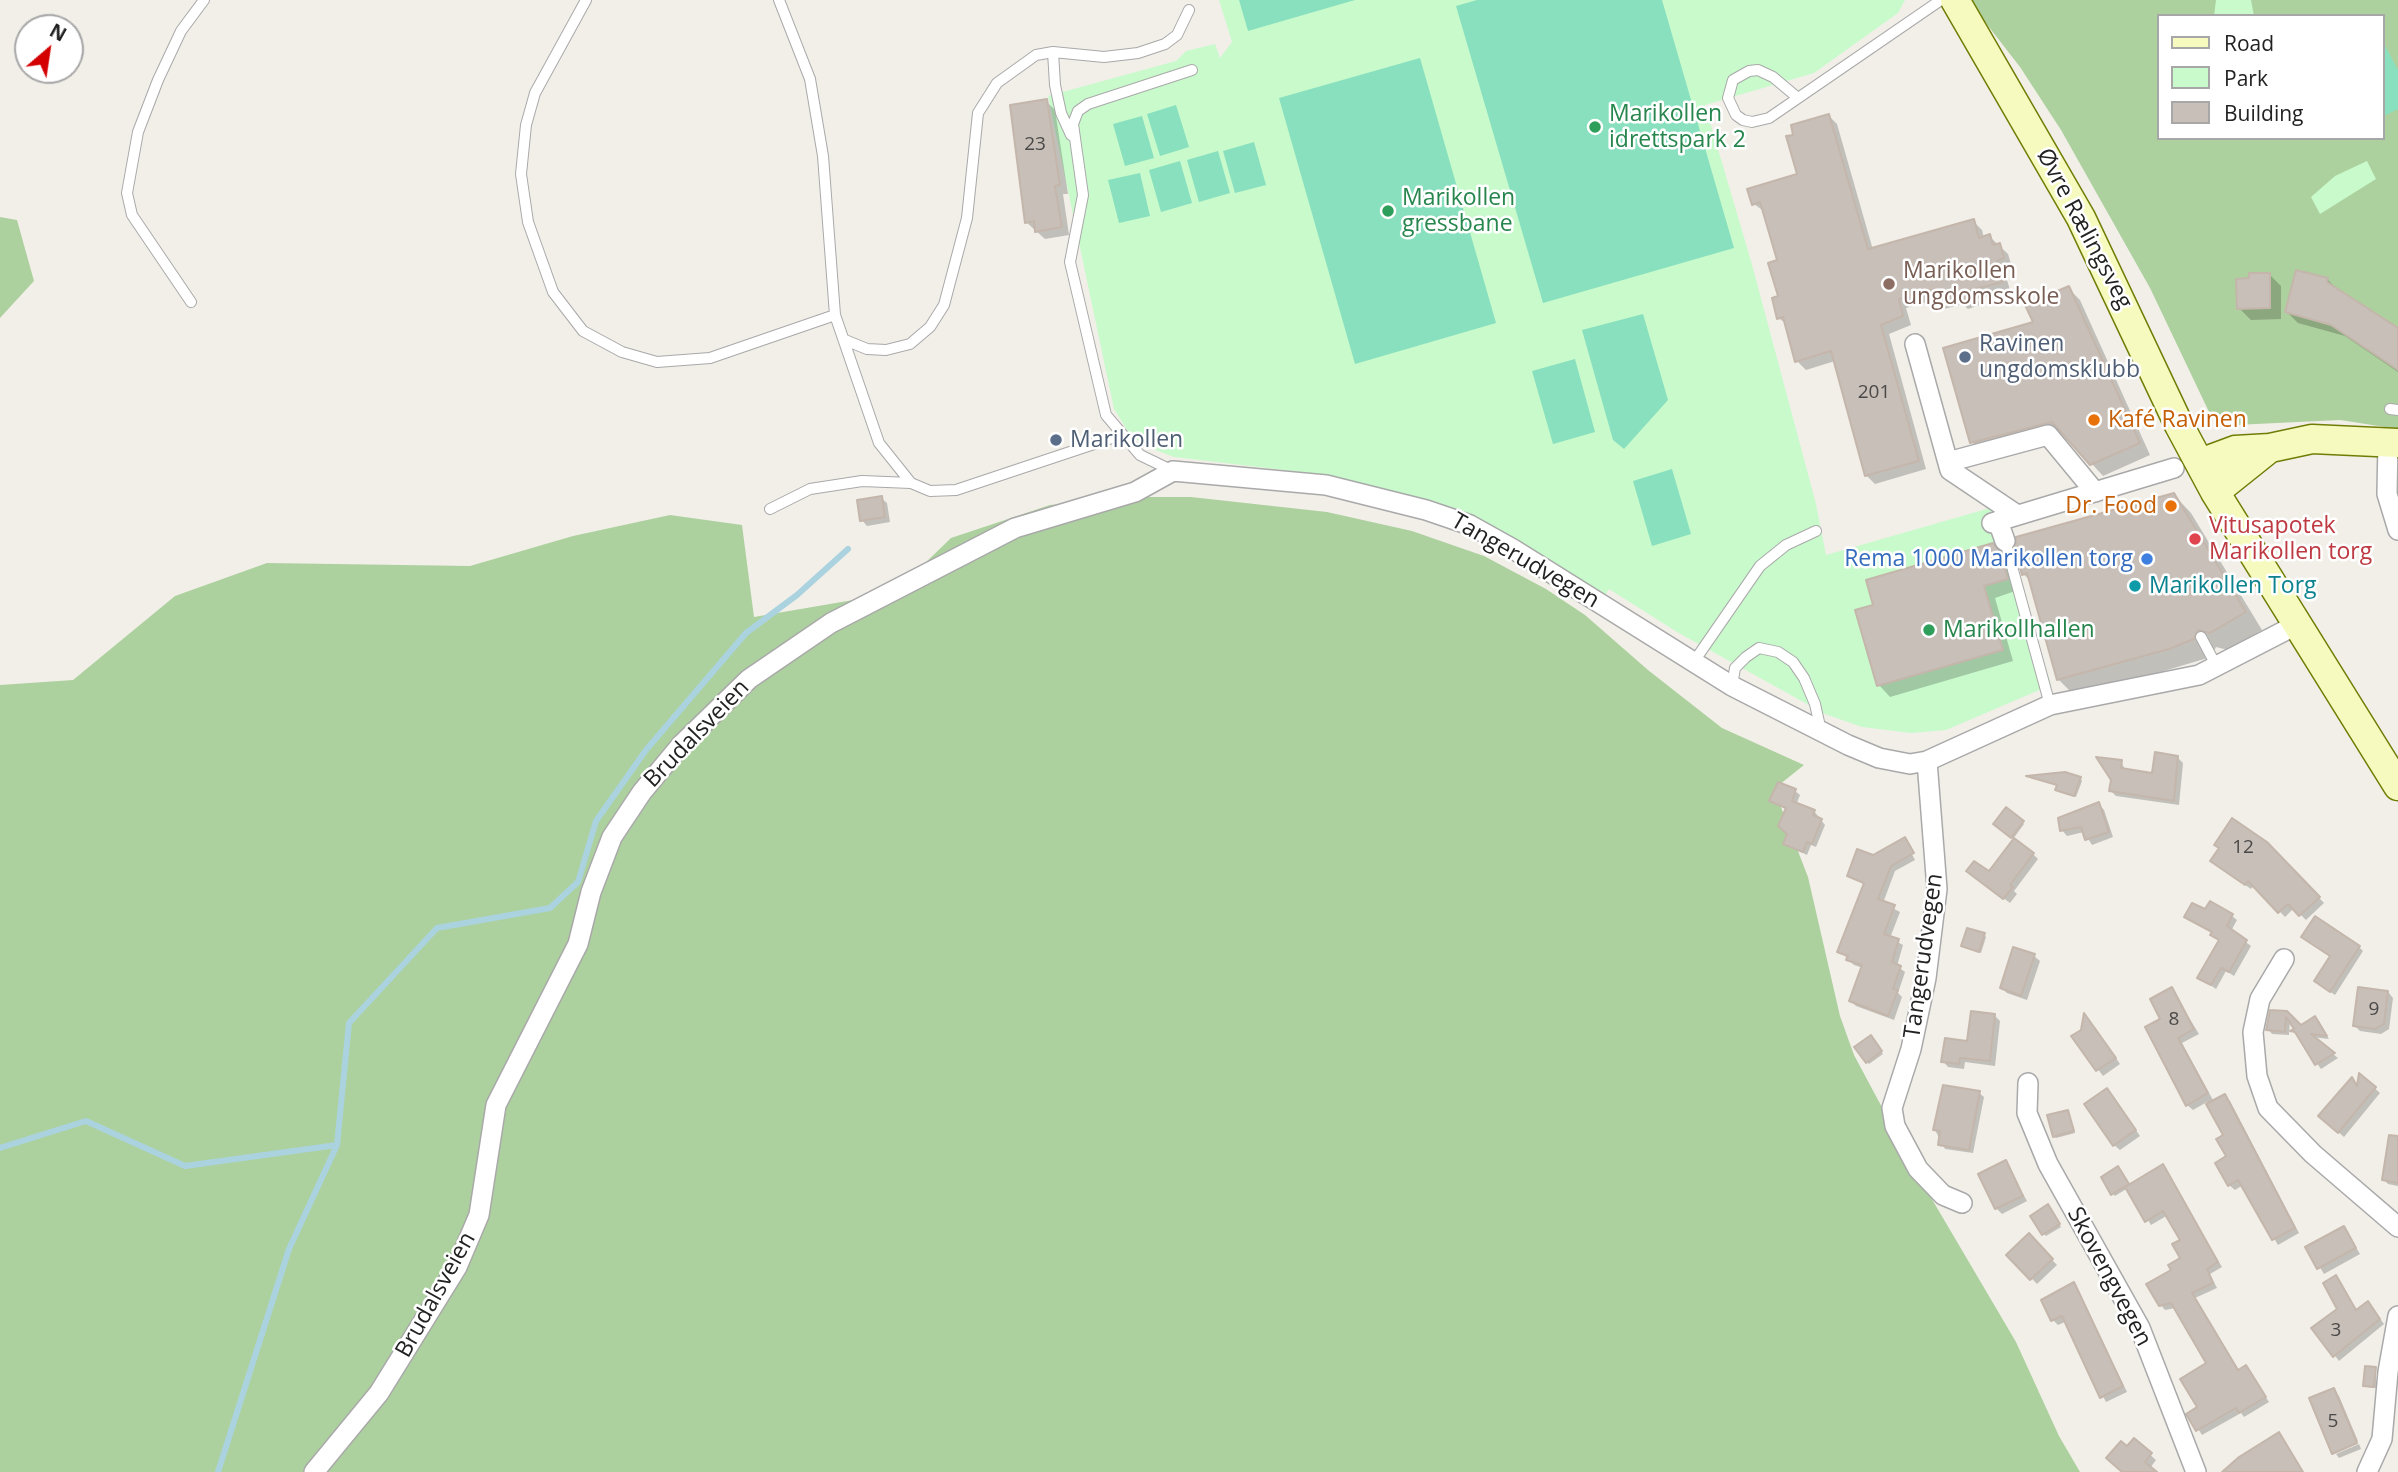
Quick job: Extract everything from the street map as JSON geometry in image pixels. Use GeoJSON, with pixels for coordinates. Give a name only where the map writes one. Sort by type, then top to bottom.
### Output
{"type":"FeatureCollection","features":[{"type":"Feature","properties":{"kind":"main road","name":"Øvre Rælingsveg"},"geometry":{"type":"LineString","coordinates":[[1955,0],[2081,218],[2187,465],[2215,492],[2398,786]]}},
{"type":"Feature","properties":{"kind":"main road"},"geometry":{"type":"LineString","coordinates":[[2187,465],[2235,450],[2270,448],[2326,438],[2393,442]]}},
{"type":"Feature","properties":{"kind":"main road"},"geometry":{"type":"LineString","coordinates":[[2215,492],[2270,448]]}},
{"type":"Feature","properties":{"kind":"street"},"geometry":{"type":"LineString","coordinates":[[1915,344],[1950,470],[2002,520],[2005,541]]}},
{"type":"Feature","properties":{"kind":"street"},"geometry":{"type":"LineString","coordinates":[[1948,462],[2048,435],[2095,492]]}},
{"type":"Feature","properties":{"kind":"street"},"geometry":{"type":"LineString","coordinates":[[2393,442],[2387,494],[2398,530]]}},
{"type":"Feature","properties":{"kind":"street"},"geometry":{"type":"LineString","coordinates":[[2002,520],[2187,465]]}},
{"type":"Feature","properties":{"kind":"street","name":"Tangerudvegen"},"geometry":{"type":"LineString","coordinates":[[1173,471],[1326,485],[1447,516],[1513,549],[1732,686],[1821,732],[1879,758],[1909,764],[1927,761],[2050,705],[2199,675],[2296,625]]}},
{"type":"Feature","properties":{"kind":"street","name":"Brudalsveien"},"geometry":{"type":"LineString","coordinates":[[314,1472],[379,1394],[457,1267],[479,1215],[496,1105],[578,944],[591,892],[612,837],[642,792],[681,745],[749,679],[831,623],[999,535],[1034,521],[1135,492],[1173,471]]}},
{"type":"Feature","properties":{"kind":"street","name":"Tangerudvegen"},"geometry":{"type":"LineString","coordinates":[[1927,761],[1937,889],[1926,978],[1911,1049],[1892,1108],[1895,1126],[1918,1169],[1943,1195],[1962,1203]]}},
{"type":"Feature","properties":{"kind":"street"},"geometry":{"type":"LineString","coordinates":[[2284,959],[2260,999],[2253,1032],[2257,1076],[2268,1108],[2313,1154],[2398,1227]]}},
{"type":"Feature","properties":{"kind":"street","name":"Skovengvegen"},"geometry":{"type":"LineString","coordinates":[[2028,1083],[2026,1113],[2048,1164],[2140,1328],[2196,1472]]}},
{"type":"Feature","properties":{"kind":"street"},"geometry":{"type":"LineString","coordinates":[[2367,1472],[2382,1439],[2388,1372],[2398,1316]]}},
{"type":"Feature","properties":{"kind":"lane"},"geometry":{"type":"LineString","coordinates":[[191,302],[132,215],[127,192],[138,132],[158,80],[181,31],[204,0]]}},
{"type":"Feature","properties":{"kind":"lane"},"geometry":{"type":"LineString","coordinates":[[586,0],[535,93],[526,125],[521,174],[528,222],[553,292],[583,331],[622,352],[657,362],[710,358],[835,315]]}},
{"type":"Feature","properties":{"kind":"lane"},"geometry":{"type":"LineString","coordinates":[[779,0],[810,79],[823,156],[835,315],[879,443],[911,483]]}},
{"type":"Feature","properties":{"kind":"lane"},"geometry":{"type":"LineString","coordinates":[[1798,98],[1773,77],[1758,70],[1740,74],[1733,80],[1728,98],[1736,115],[1752,122],[1769,118],[1941,0]]}},
{"type":"Feature","properties":{"kind":"lane"},"geometry":{"type":"LineString","coordinates":[[845,340],[867,349],[886,350],[910,344],[930,327],[944,305],[964,232],[978,113],[997,83],[1036,55],[1053,52],[1104,57],[1138,53],[1165,44],[1177,34],[1189,10]]}},
{"type":"Feature","properties":{"kind":"lane"},"geometry":{"type":"LineString","coordinates":[[1053,52],[1055,85],[1061,113],[1077,148]]}},
{"type":"Feature","properties":{"kind":"lane"},"geometry":{"type":"LineString","coordinates":[[1173,471],[1140,455],[1106,415],[1072,276],[1072,250],[1083,195],[1073,124],[1074,116],[1084,106],[1192,70]]}},
{"type":"Feature","properties":{"kind":"lane"},"geometry":{"type":"LineString","coordinates":[[770,509],[810,489],[832,484],[862,481],[911,483],[930,491],[956,490],[1121,435]]}},
{"type":"Feature","properties":{"kind":"lane"},"geometry":{"type":"LineString","coordinates":[[1692,663],[1760,565],[1786,545],[1816,531]]}},
{"type":"Feature","properties":{"kind":"lane"},"geometry":{"type":"LineString","coordinates":[[2005,541],[2050,705]]}},
{"type":"Feature","properties":{"kind":"lane"},"geometry":{"type":"LineString","coordinates":[[2201,637],[2217,668]]}},
{"type":"Feature","properties":{"kind":"lane"},"geometry":{"type":"LineString","coordinates":[[1732,686],[1735,668],[1746,657],[1759,648],[1778,652],[1793,662],[1804,678],[1815,704],[1821,732]]}},
{"type":"Feature","properties":{"kind":"green space"},"geometry":{"type":"Polygon","coordinates":[[[1219,0],[1905,0],[1898,13],[1814,73],[1705,105],[1751,261],[1816,504],[1826,555],[1997,506],[2051,685],[1946,730],[1911,733],[1862,727],[1825,714],[1677,632],[1609,589],[1604,597],[1451,507],[1326,475],[1174,457],[1145,446],[1129,433],[1114,409],[1048,96],[1176,61],[1186,51],[1215,44],[1220,58],[1232,42],[1219,0]]]}},
{"type":"Feature","properties":{"kind":"green space"},"geometry":{"type":"Polygon","coordinates":[[[1239,0],[1355,0],[1248,31],[1239,0]]]}},
{"type":"Feature","properties":{"kind":"green space","name":"Marikollen idrettspark 2"},"geometry":{"type":"Polygon","coordinates":[[[1477,0],[1662,0],[1734,248],[1543,303],[1456,6],[1477,0]]]}},
{"type":"Feature","properties":{"kind":"green space"},"geometry":{"type":"Polygon","coordinates":[[[1968,0],[2398,0],[2398,429],[2340,420],[2235,425],[2210,414],[2150,288],[2061,130],[2020,67],[1968,0]]]}},
{"type":"Feature","properties":{"kind":"green space"},"geometry":{"type":"Polygon","coordinates":[[[2216,0],[2251,0],[2254,14],[2214,14],[2216,0]]]}},
{"type":"Feature","properties":{"kind":"green space"},"geometry":{"type":"Polygon","coordinates":[[[2384,44],[2398,70],[2398,109],[2384,116],[2384,44]]]}},
{"type":"Feature","properties":{"kind":"green space","name":"Marikollen gressbane"},"geometry":{"type":"Polygon","coordinates":[[[1420,58],[1496,323],[1355,364],[1279,98],[1420,58]]]}},
{"type":"Feature","properties":{"kind":"green space"},"geometry":{"type":"Polygon","coordinates":[[[1176,105],[1189,147],[1160,156],[1147,114],[1176,105]]]}},
{"type":"Feature","properties":{"kind":"green space"},"geometry":{"type":"Polygon","coordinates":[[[1142,116],[1154,158],[1125,166],[1113,124],[1142,116]]]}},
{"type":"Feature","properties":{"kind":"green space"},"geometry":{"type":"Polygon","coordinates":[[[1254,142],[1266,185],[1235,193],[1223,151],[1254,142]]]}},
{"type":"Feature","properties":{"kind":"green space"},"geometry":{"type":"Polygon","coordinates":[[[1218,151],[1230,193],[1199,202],[1187,160],[1218,151]]]}},
{"type":"Feature","properties":{"kind":"green space"},"geometry":{"type":"Polygon","coordinates":[[[1180,161],[1192,203],[1161,212],[1149,170],[1180,161]]]}},
{"type":"Feature","properties":{"kind":"green space"},"geometry":{"type":"Polygon","coordinates":[[[2367,161],[2376,179],[2320,214],[2311,197],[2335,176],[2367,161]]]}},
{"type":"Feature","properties":{"kind":"green space"},"geometry":{"type":"Polygon","coordinates":[[[1140,173],[1150,216],[1119,223],[1108,180],[1140,173]]]}},
{"type":"Feature","properties":{"kind":"green space"},"geometry":{"type":"Polygon","coordinates":[[[0,217],[17,220],[34,281],[0,318],[0,217]]]}},
{"type":"Feature","properties":{"kind":"green space"},"geometry":{"type":"Polygon","coordinates":[[[1643,314],[1668,400],[1624,449],[1613,440],[1582,330],[1643,314]]]}},
{"type":"Feature","properties":{"kind":"green space"},"geometry":{"type":"Polygon","coordinates":[[[1575,359],[1595,432],[1553,444],[1532,371],[1575,359]]]}},
{"type":"Feature","properties":{"kind":"green space"},"geometry":{"type":"Polygon","coordinates":[[[1672,469],[1691,534],[1652,546],[1633,481],[1672,469]]]}},
{"type":"Feature","properties":{"kind":"green space"},"geometry":{"type":"Polygon","coordinates":[[[1135,497],[1191,497],[1327,512],[1412,531],[1484,556],[1546,589],[1585,615],[1648,670],[1722,728],[1804,765],[1774,789],[1808,877],[1840,1016],[1854,1055],[1923,1184],[2016,1342],[2059,1436],[2080,1472],[0,1472],[0,685],[73,680],[175,596],[267,563],[470,566],[573,536],[670,515],[742,525],[754,617],[894,593],[951,538],[1050,505],[1135,497]]]}},
{"type":"Feature","properties":{"kind":"building"},"geometry":{"type":"Polygon","coordinates":[[[1047,99],[1060,185],[1055,186],[1062,227],[1035,232],[1034,221],[1025,223],[1010,105],[1047,99]]]}},
{"type":"Feature","properties":{"kind":"building","name":"Marikollen ungdomsskole"},"geometry":{"type":"Polygon","coordinates":[[[1829,114],[1868,249],[1974,219],[1979,238],[1990,234],[1993,245],[2000,243],[2004,258],[1997,261],[2003,282],[1971,290],[1972,297],[1958,301],[1956,295],[1934,301],[1930,290],[1899,299],[1903,316],[1881,325],[1919,461],[1865,476],[1831,351],[1795,362],[1783,317],[1777,319],[1772,298],[1778,296],[1768,263],[1777,260],[1760,202],[1752,205],[1747,189],[1797,174],[1786,136],[1793,135],[1791,125],[1829,114]]]}},
{"type":"Feature","properties":{"kind":"building"},"geometry":{"type":"Polygon","coordinates":[[[2296,270],[2328,278],[2327,282],[2398,328],[2398,370],[2331,325],[2285,312],[2296,270]]]}},
{"type":"Feature","properties":{"kind":"building"},"geometry":{"type":"Polygon","coordinates":[[[2249,273],[2270,273],[2270,308],[2237,309],[2236,279],[2249,278],[2249,273]]]}},
{"type":"Feature","properties":{"kind":"building"},"geometry":{"type":"Polygon","coordinates":[[[2069,286],[2140,443],[2090,465],[2052,422],[1970,443],[1943,348],[2033,322],[2025,305],[2069,286]]]}},
{"type":"Feature","properties":{"kind":"building","name":"Marikollen Torg"},"geometry":{"type":"Polygon","coordinates":[[[2174,493],[2246,612],[2210,633],[2198,630],[2194,639],[2169,649],[2057,680],[2027,573],[2022,575],[2015,548],[2016,537],[2174,493]]]}},
{"type":"Feature","properties":{"kind":"building"},"geometry":{"type":"Polygon","coordinates":[[[882,496],[885,517],[860,521],[857,500],[882,496]]]}},
{"type":"Feature","properties":{"kind":"building","name":"Marikollhallen"},"geometry":{"type":"Polygon","coordinates":[[[1993,543],[2000,552],[2008,579],[1984,586],[2003,650],[1877,686],[1855,610],[1873,605],[1866,580],[1993,543]]]}},
{"type":"Feature","properties":{"kind":"building"},"geometry":{"type":"Polygon","coordinates":[[[2155,752],[2178,756],[2174,801],[2109,791],[2111,780],[2096,757],[2122,760],[2121,768],[2152,773],[2155,752]]]}},
{"type":"Feature","properties":{"kind":"building"},"geometry":{"type":"Polygon","coordinates":[[[2065,772],[2081,777],[2074,796],[2055,790],[2057,785],[2026,776],[2065,772]]]}},
{"type":"Feature","properties":{"kind":"building"},"geometry":{"type":"Polygon","coordinates":[[[1778,782],[1796,789],[1792,801],[1815,810],[1813,815],[1822,819],[1812,844],[1807,842],[1803,852],[1783,844],[1787,834],[1778,826],[1786,808],[1769,801],[1778,782]]]}},
{"type":"Feature","properties":{"kind":"building"},"geometry":{"type":"Polygon","coordinates":[[[2099,802],[2109,832],[2085,840],[2081,827],[2060,831],[2058,818],[2099,802]]]}},
{"type":"Feature","properties":{"kind":"building"},"geometry":{"type":"Polygon","coordinates":[[[2006,807],[2024,821],[2011,838],[1993,824],[2006,807]]]}},
{"type":"Feature","properties":{"kind":"building"},"geometry":{"type":"Polygon","coordinates":[[[2232,818],[2267,842],[2320,897],[2299,916],[2288,904],[2278,913],[2248,881],[2245,885],[2210,861],[2219,848],[2214,845],[2232,818]]]}},
{"type":"Feature","properties":{"kind":"building"},"geometry":{"type":"Polygon","coordinates":[[[1905,837],[1914,853],[1891,866],[1878,899],[1895,905],[1884,934],[1899,939],[1892,962],[1901,966],[1893,989],[1898,990],[1888,1016],[1849,1001],[1862,965],[1846,960],[1848,956],[1837,952],[1864,883],[1847,876],[1857,849],[1873,855],[1905,837]]]}},
{"type":"Feature","properties":{"kind":"building"},"geometry":{"type":"Polygon","coordinates":[[[2014,838],[2034,853],[2003,899],[1966,871],[1974,861],[1989,871],[2014,838]]]}},
{"type":"Feature","properties":{"kind":"building"},"geometry":{"type":"Polygon","coordinates":[[[2210,901],[2233,914],[2227,926],[2247,940],[2229,972],[2221,968],[2211,985],[2197,978],[2219,940],[2210,935],[2212,932],[2184,917],[2192,903],[2205,909],[2210,901]]]}},
{"type":"Feature","properties":{"kind":"building"},"geometry":{"type":"Polygon","coordinates":[[[2315,916],[2360,946],[2330,992],[2314,981],[2330,956],[2301,937],[2315,916]]]}},
{"type":"Feature","properties":{"kind":"building"},"geometry":{"type":"Polygon","coordinates":[[[1967,928],[1985,933],[1979,952],[1961,946],[1967,928]]]}},
{"type":"Feature","properties":{"kind":"building"},"geometry":{"type":"Polygon","coordinates":[[[2013,947],[2035,954],[2021,996],[2000,988],[2013,947]]]}},
{"type":"Feature","properties":{"kind":"building"},"geometry":{"type":"Polygon","coordinates":[[[2172,987],[2194,1029],[2178,1038],[2208,1093],[2186,1106],[2145,1027],[2160,1019],[2150,999],[2172,987]]]}},
{"type":"Feature","properties":{"kind":"building"},"geometry":{"type":"Polygon","coordinates":[[[2358,987],[2388,991],[2384,1024],[2375,1029],[2353,1026],[2358,987]]]}},
{"type":"Feature","properties":{"kind":"building"},"geometry":{"type":"Polygon","coordinates":[[[2270,1010],[2287,1011],[2301,1025],[2315,1016],[2327,1036],[2311,1034],[2335,1053],[2315,1065],[2295,1032],[2290,1031],[2294,1029],[2286,1017],[2285,1032],[2266,1030],[2270,1010]]]}},
{"type":"Feature","properties":{"kind":"building"},"geometry":{"type":"Polygon","coordinates":[[[1971,1011],[1995,1014],[1990,1061],[1960,1058],[1959,1064],[1941,1062],[1945,1038],[1967,1041],[1971,1011]]]}},
{"type":"Feature","properties":{"kind":"building"},"geometry":{"type":"Polygon","coordinates":[[[2084,1013],[2116,1058],[2096,1071],[2071,1036],[2081,1030],[2084,1013]]]}},
{"type":"Feature","properties":{"kind":"building"},"geometry":{"type":"Polygon","coordinates":[[[1871,1035],[1882,1051],[1866,1063],[1854,1047],[1871,1035]]]}},
{"type":"Feature","properties":{"kind":"building"},"geometry":{"type":"Polygon","coordinates":[[[2359,1073],[2376,1087],[2338,1133],[2318,1116],[2352,1077],[2357,1086],[2359,1073]]]}},
{"type":"Feature","properties":{"kind":"building"},"geometry":{"type":"Polygon","coordinates":[[[1943,1085],[1980,1091],[1969,1150],[1938,1145],[1940,1131],[1933,1130],[1943,1085]]]}},
{"type":"Feature","properties":{"kind":"building"},"geometry":{"type":"Polygon","coordinates":[[[2107,1088],[2136,1130],[2113,1146],[2084,1104],[2107,1088]]]}},
{"type":"Feature","properties":{"kind":"building"},"geometry":{"type":"Polygon","coordinates":[[[2225,1094],[2295,1228],[2272,1240],[2238,1180],[2228,1186],[2215,1163],[2226,1156],[2216,1139],[2223,1135],[2206,1104],[2225,1094]]]}},
{"type":"Feature","properties":{"kind":"building"},"geometry":{"type":"Polygon","coordinates":[[[2068,1110],[2074,1131],[2053,1137],[2047,1115],[2068,1110]]]}},
{"type":"Feature","properties":{"kind":"building"},"geometry":{"type":"Polygon","coordinates":[[[2389,1135],[2398,1136],[2398,1183],[2382,1180],[2389,1135]]]}},
{"type":"Feature","properties":{"kind":"building"},"geometry":{"type":"Polygon","coordinates":[[[2006,1160],[2023,1196],[1995,1209],[1978,1174],[2006,1160]]]}},
{"type":"Feature","properties":{"kind":"building"},"geometry":{"type":"Polygon","coordinates":[[[2163,1164],[2218,1262],[2207,1269],[2213,1283],[2192,1293],[2238,1370],[2246,1365],[2266,1397],[2239,1413],[2236,1408],[2196,1431],[2186,1414],[2197,1407],[2180,1379],[2206,1363],[2171,1303],[2159,1306],[2146,1284],[2171,1270],[2168,1265],[2180,1258],[2172,1244],[2180,1240],[2163,1211],[2145,1222],[2125,1187],[2163,1164]]]}},
{"type":"Feature","properties":{"kind":"building"},"geometry":{"type":"Polygon","coordinates":[[[2118,1166],[2129,1184],[2111,1195],[2101,1177],[2118,1166]]]}},
{"type":"Feature","properties":{"kind":"building"},"geometry":{"type":"Polygon","coordinates":[[[2048,1204],[2060,1224],[2042,1235],[2030,1216],[2048,1204]]]}},
{"type":"Feature","properties":{"kind":"building"},"geometry":{"type":"Polygon","coordinates":[[[2344,1226],[2356,1248],[2317,1269],[2305,1247],[2344,1226]]]}},
{"type":"Feature","properties":{"kind":"building"},"geometry":{"type":"Polygon","coordinates":[[[2029,1233],[2053,1259],[2030,1280],[2006,1255],[2029,1233]]]}},
{"type":"Feature","properties":{"kind":"building"},"geometry":{"type":"Polygon","coordinates":[[[2336,1275],[2356,1310],[2368,1301],[2380,1319],[2333,1357],[2311,1328],[2337,1309],[2323,1283],[2336,1275]]]}},
{"type":"Feature","properties":{"kind":"building"},"geometry":{"type":"Polygon","coordinates":[[[2074,1282],[2123,1386],[2100,1398],[2062,1316],[2051,1321],[2041,1300],[2074,1282]]]}},
{"type":"Feature","properties":{"kind":"building"},"geometry":{"type":"Polygon","coordinates":[[[2365,1366],[2376,1367],[2374,1387],[2363,1386],[2365,1366]]]}},
{"type":"Feature","properties":{"kind":"building"},"geometry":{"type":"Polygon","coordinates":[[[2334,1388],[2357,1443],[2332,1454],[2309,1398],[2334,1388]]]}},
{"type":"Feature","properties":{"kind":"building"},"geometry":{"type":"Polygon","coordinates":[[[2279,1432],[2303,1472],[2222,1472],[2239,1457],[2279,1432]]]}},
{"type":"Feature","properties":{"kind":"building"},"geometry":{"type":"Polygon","coordinates":[[[2134,1438],[2152,1453],[2145,1462],[2157,1472],[2122,1472],[2106,1458],[2121,1441],[2127,1446],[2134,1438]]]}},
{"type":"Feature","properties":{"kind":"waterway"},"geometry":{"type":"LineString","coordinates":[[218,1472],[289,1249],[337,1145],[349,1023],[437,928],[550,908],[578,882],[596,821],[646,750],[746,633],[797,595],[848,549]]}},
{"type":"Feature","properties":{"kind":"waterway"},"geometry":{"type":"LineString","coordinates":[[0,1148],[86,1121],[185,1166],[337,1145]]}},
{"type":"Feature","properties":{"kind":"place","name":"Marikollen idrettspark 2"},"geometry":{"type":"Point","coordinates":[1595,127]}},
{"type":"Feature","properties":{"kind":"place","name":"Marikollen gressbane"},"geometry":{"type":"Point","coordinates":[1388,211]}},
{"type":"Feature","properties":{"kind":"place","name":"Marikollen ungdomsskole"},"geometry":{"type":"Point","coordinates":[1889,284]}},
{"type":"Feature","properties":{"kind":"place","name":"Ravinen ungdomsklubb"},"geometry":{"type":"Point","coordinates":[1965,357]}},
{"type":"Feature","properties":{"kind":"place","name":"Kafé Ravinen"},"geometry":{"type":"Point","coordinates":[2094,420]}},
{"type":"Feature","properties":{"kind":"place","name":"Marikollen"},"geometry":{"type":"Point","coordinates":[1056,440]}},
{"type":"Feature","properties":{"kind":"place","name":"Dr. Food"},"geometry":{"type":"Point","coordinates":[2171,506]}},
{"type":"Feature","properties":{"kind":"place","name":"Vitusapotek Marikollen torg"},"geometry":{"type":"Point","coordinates":[2195,539]}},
{"type":"Feature","properties":{"kind":"place","name":"Rema 1000 Marikollen torg"},"geometry":{"type":"Point","coordinates":[2147,559]}},
{"type":"Feature","properties":{"kind":"place","name":"Marikollen Torg"},"geometry":{"type":"Point","coordinates":[2135,586]}},
{"type":"Feature","properties":{"kind":"place","name":"Marikollhallen"},"geometry":{"type":"Point","coordinates":[1929,630]}}]}
